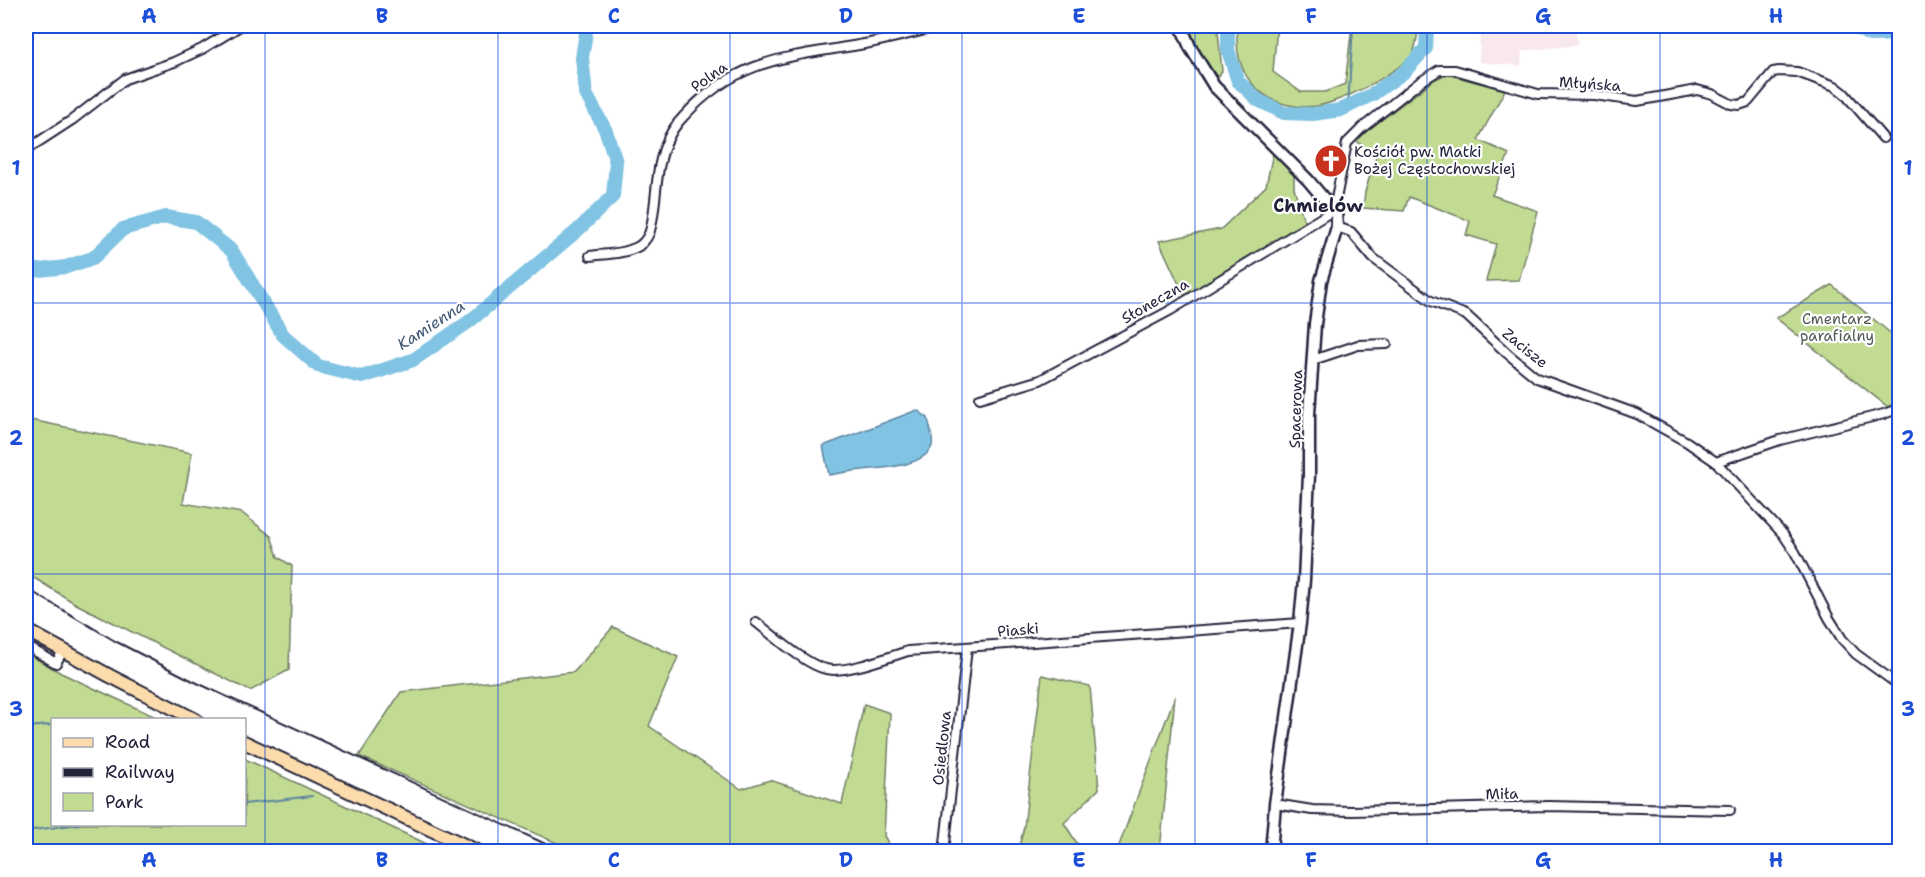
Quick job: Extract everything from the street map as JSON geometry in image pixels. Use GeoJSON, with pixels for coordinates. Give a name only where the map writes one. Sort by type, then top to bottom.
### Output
{"type":"FeatureCollection","features":[{"type":"Feature","properties":{"kind":"main road"},"geometry":{"type":"LineString","coordinates":[[26,630],[192,718]]}},
{"type":"Feature","properties":{"kind":"main road"},"geometry":{"type":"LineString","coordinates":[[246,743],[479,852]]}},
{"type":"Feature","properties":{"kind":"street"},"geometry":{"type":"LineString","coordinates":[[26,150],[72,120],[125,79],[202,49],[240,26]]}},
{"type":"Feature","properties":{"kind":"street","name":"Polna"},"geometry":{"type":"LineString","coordinates":[[590,256],[622,252],[639,246],[644,241],[651,229],[658,171],[665,146],[684,116],[700,99],[722,82],[750,68],[789,56],[870,43],[941,26]]}},
{"type":"Feature","properties":{"kind":"street"},"geometry":{"type":"LineString","coordinates":[[1181,26],[1190,47],[1214,86],[1308,180],[1334,210]]}},
{"type":"Feature","properties":{"kind":"street","name":"Młyńska"},"geometry":{"type":"LineString","coordinates":[[1334,210],[1347,143],[1362,128],[1420,82],[1442,70],[1455,70],[1538,94],[1587,94],[1637,101],[1697,90],[1706,91],[1731,104],[1739,105],[1748,102],[1773,72],[1787,71],[1816,78],[1835,86],[1844,93],[1883,138]]}},
{"type":"Feature","properties":{"kind":"street","name":"Spacerowa"},"geometry":{"type":"LineString","coordinates":[[1271,852],[1275,804],[1300,623],[1315,324],[1321,281],[1337,227],[1334,210]]}},
{"type":"Feature","properties":{"kind":"street","name":"Słoneczna"},"geometry":{"type":"LineString","coordinates":[[980,398],[1040,380],[1171,310],[1334,210]]}},
{"type":"Feature","properties":{"kind":"street","name":"Zacisze"},"geometry":{"type":"LineString","coordinates":[[1337,227],[1351,232],[1373,258],[1431,301],[1466,315],[1537,378],[1636,414],[1687,442],[1716,462],[1783,534],[1842,639],[1856,654],[1899,686]]}},
{"type":"Feature","properties":{"kind":"street"},"geometry":{"type":"LineString","coordinates":[[1313,360],[1358,345],[1388,344]]}},
{"type":"Feature","properties":{"kind":"street"},"geometry":{"type":"LineString","coordinates":[[1716,462],[1756,447],[1884,414],[1899,408]]}},
{"type":"Feature","properties":{"kind":"street","name":"Piaski"},"geometry":{"type":"LineString","coordinates":[[756,622],[812,664],[834,670],[908,651],[1300,623]]}},
{"type":"Feature","properties":{"kind":"street"},"geometry":{"type":"LineString","coordinates":[[26,646],[56,663],[63,651]]}},
{"type":"Feature","properties":{"kind":"street","name":"Osiedlowa"},"geometry":{"type":"LineString","coordinates":[[944,852],[967,648]]}},
{"type":"Feature","properties":{"kind":"street","name":"Miła"},"geometry":{"type":"LineString","coordinates":[[1275,804],[1312,810],[1352,811],[1549,806],[1730,810]]}},
{"type":"Feature","properties":{"kind":"shaded area"},"geometry":{"type":"Polygon","coordinates":[[[1493,26],[1575,26],[1578,45],[1522,51],[1521,66],[1479,62],[1480,32],[1493,26]]]}},
{"type":"Feature","properties":{"kind":"green space"},"geometry":{"type":"Polygon","coordinates":[[[1187,26],[1219,26],[1222,71],[1218,78],[1206,62],[1187,26]]]}},
{"type":"Feature","properties":{"kind":"green space"},"geometry":{"type":"Polygon","coordinates":[[[1238,26],[1277,26],[1273,72],[1301,92],[1325,92],[1345,84],[1352,26],[1419,26],[1413,53],[1408,60],[1396,68],[1370,85],[1342,98],[1317,106],[1299,106],[1267,97],[1255,87],[1240,61],[1237,44],[1238,26]]]}},
{"type":"Feature","properties":{"kind":"green space"},"geometry":{"type":"Polygon","coordinates":[[[1446,74],[1505,90],[1478,140],[1509,154],[1492,195],[1538,211],[1519,280],[1486,281],[1496,244],[1466,235],[1470,221],[1409,197],[1404,211],[1363,208],[1365,192],[1376,156],[1355,140],[1434,80],[1446,74]]]}},
{"type":"Feature","properties":{"kind":"green space"},"geometry":{"type":"Polygon","coordinates":[[[1273,153],[1294,174],[1294,188],[1305,224],[1185,297],[1159,241],[1221,229],[1266,186],[1273,153]]]}},
{"type":"Feature","properties":{"kind":"green space","name":"Cmentarz parafialny"},"geometry":{"type":"Polygon","coordinates":[[[1832,285],[1899,340],[1899,401],[1888,407],[1776,318],[1832,285]]]}},
{"type":"Feature","properties":{"kind":"green space"},"geometry":{"type":"Polygon","coordinates":[[[26,419],[192,453],[183,503],[242,513],[271,536],[278,557],[292,566],[289,670],[250,691],[76,604],[26,573],[26,419]]]}},
{"type":"Feature","properties":{"kind":"green space"},"geometry":{"type":"Polygon","coordinates":[[[613,627],[678,657],[649,726],[741,789],[770,780],[842,804],[864,704],[890,713],[884,836],[893,851],[575,851],[359,756],[401,692],[574,672],[613,627]]]}},
{"type":"Feature","properties":{"kind":"green space"},"geometry":{"type":"Polygon","coordinates":[[[26,653],[61,673],[158,718],[51,718],[51,826],[246,826],[246,759],[442,851],[26,851],[26,653]]]}},
{"type":"Feature","properties":{"kind":"green space"},"geometry":{"type":"Polygon","coordinates":[[[1042,675],[1090,686],[1099,789],[1064,823],[1082,851],[1018,851],[1024,827],[1042,675]]]}},
{"type":"Feature","properties":{"kind":"green space"},"geometry":{"type":"Polygon","coordinates":[[[1175,696],[1160,851],[1117,851],[1175,696]]]}},
{"type":"Feature","properties":{"kind":"water"},"geometry":{"type":"Polygon","coordinates":[[[917,410],[928,418],[932,446],[927,453],[901,465],[829,475],[823,446],[917,410]]]}},
{"type":"Feature","properties":{"kind":"waterway","name":"Kamienna"},"geometry":{"type":"LineString","coordinates":[[26,270],[66,267],[93,258],[123,229],[166,217],[196,222],[232,251],[283,335],[318,366],[362,377],[413,360],[470,321],[578,230],[613,196],[616,162],[606,131],[586,94],[582,58],[587,26]]}},
{"type":"Feature","properties":{"kind":"waterway","name":"Kamienna"},"geometry":{"type":"LineString","coordinates":[[1228,26],[1228,50],[1238,81],[1258,100],[1284,113],[1313,114],[1341,110],[1373,94],[1404,72],[1426,48],[1427,26]]}},
{"type":"Feature","properties":{"kind":"waterway"},"geometry":{"type":"LineString","coordinates":[[1348,107],[1353,26]]}},
{"type":"Feature","properties":{"kind":"waterway","name":"Kamienna"},"geometry":{"type":"LineString","coordinates":[[1852,26],[1870,35],[1900,34]]}},
{"type":"Feature","properties":{"kind":"waterway"},"geometry":{"type":"LineString","coordinates":[[26,727],[51,725]]}},
{"type":"Feature","properties":{"kind":"waterway"},"geometry":{"type":"LineString","coordinates":[[246,804],[312,796]]}},
{"type":"Feature","properties":{"kind":"waterway"},"geometry":{"type":"LineString","coordinates":[[26,831],[65,826]]}},
{"type":"Feature","properties":{"kind":"railway"},"geometry":{"type":"LineString","coordinates":[[26,588],[115,641],[193,681],[563,852]]}},
{"type":"Feature","properties":{"kind":"place","name":"Kościół pw. Matki Bożej Częstochowskiej"},"geometry":{"type":"Point","coordinates":[1331,161]}},
{"type":"Feature","properties":{"kind":"district","name":"Chmielów"},"geometry":{"type":"Point","coordinates":[1318,206]}}]}
